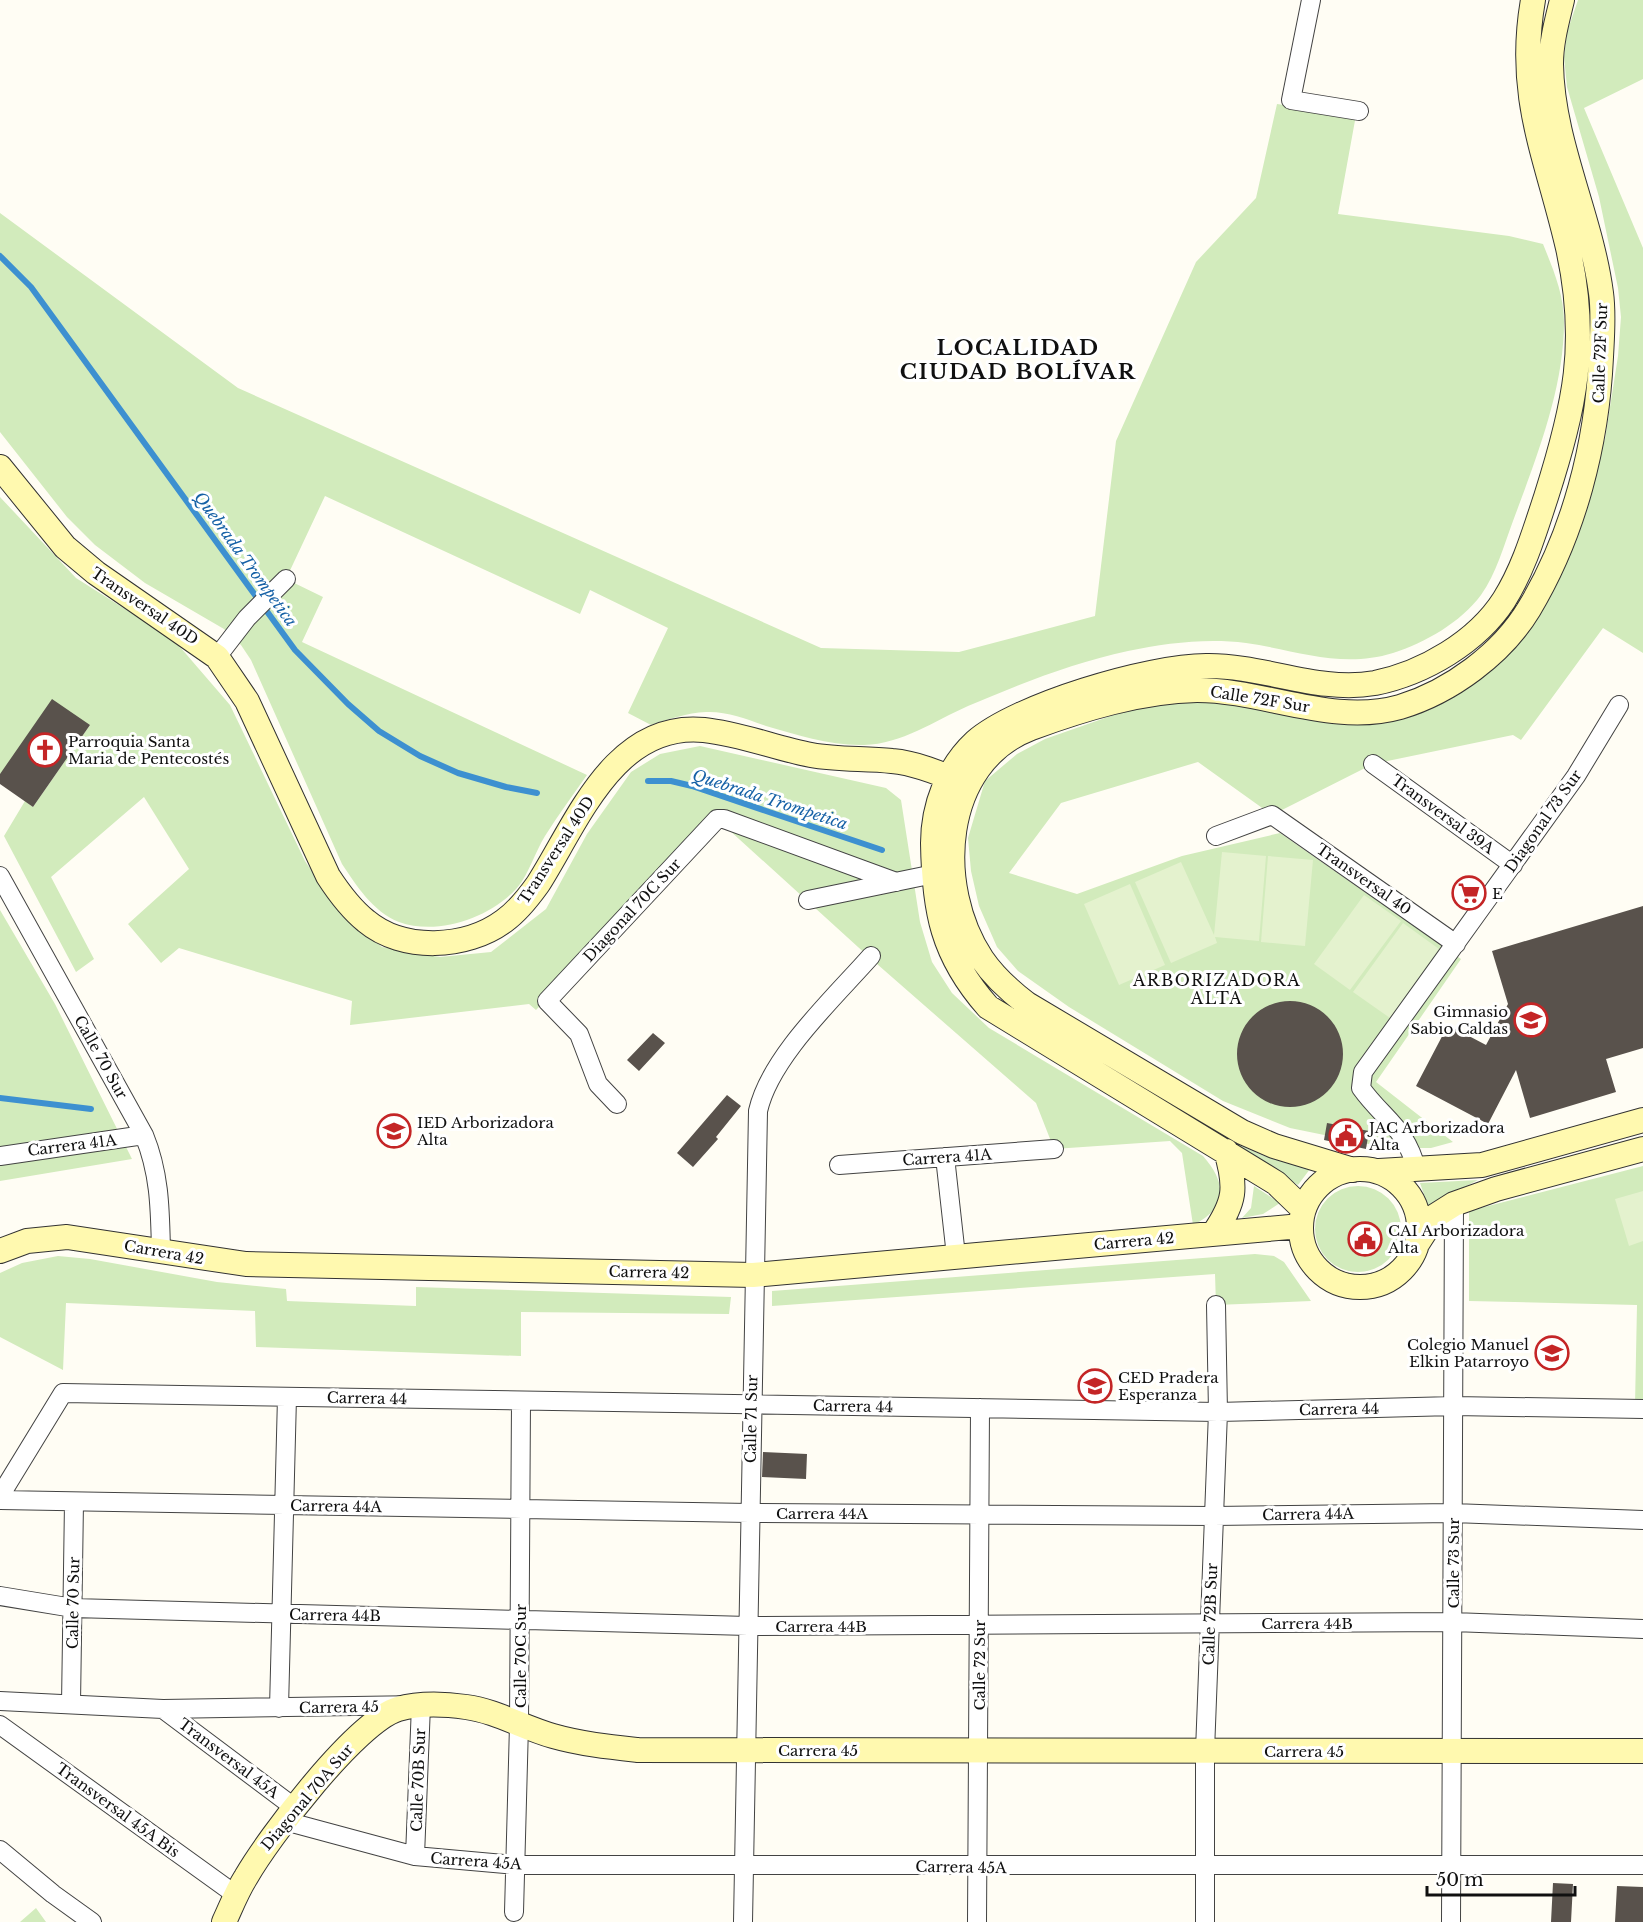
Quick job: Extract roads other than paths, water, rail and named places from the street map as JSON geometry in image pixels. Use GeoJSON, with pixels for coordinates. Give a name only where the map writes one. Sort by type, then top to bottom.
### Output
{"type":"FeatureCollection","features":[{"type":"Feature","properties":{"kind":"street"},"geometry":{"type":"LineString","coordinates":[[1311,0],[1291,100],[1359,111]]}},
{"type":"Feature","properties":{"kind":"street","name":"Calle 72F Sur"},"geometry":{"type":"LineString","coordinates":[[1302,1217],[1284,1188],[988,1007],[970,986],[947,945],[935,898],[933,832],[973,745],[987,732],[1009,720],[1093,688],[1161,670],[1206,666],[1251,670],[1331,686],[1380,682],[1427,665],[1448,652],[1468,639],[1500,605],[1516,580],[1528,552],[1565,437],[1574,401],[1577,370],[1576,288],[1567,244],[1546,174],[1528,88],[1526,60],[1533,0]]}},
{"type":"Feature","properties":{"kind":"street","name":"Calle 72F Sur"},"geometry":{"type":"LineString","coordinates":[[1362,1171],[1274,1146],[1242,1132],[1028,1004],[997,979],[969,937],[956,886],[953,832],[957,781],[1016,733],[1137,697],[1197,690],[1355,712],[1380,711],[1402,706],[1441,689],[1476,667],[1499,646],[1528,611],[1563,540],[1591,448],[1600,398],[1602,295],[1595,258],[1552,92],[1553,34],[1562,0]]}},
{"type":"Feature","properties":{"kind":"street","name":"Transversal 40D"},"geometry":{"type":"LineString","coordinates":[[0,467],[65,547],[96,573],[217,657],[247,701],[328,876],[346,902],[367,922],[397,938],[412,941],[454,942],[490,930],[509,917],[538,884],[602,780],[628,753],[657,738],[684,731],[711,731],[834,759],[908,763],[957,781]]}},
{"type":"Feature","properties":{"kind":"street"},"geometry":{"type":"LineString","coordinates":[[217,657],[247,618],[286,579]]}},
{"type":"Feature","properties":{"kind":"street","name":"Diagonal 73 Sur"},"geometry":{"type":"LineString","coordinates":[[1417,1171],[1413,1154],[1404,1136],[1367,1095],[1360,1080],[1363,1072],[1576,776],[1619,705]]}},
{"type":"Feature","properties":{"kind":"street","name":"Transversal 39A"},"geometry":{"type":"LineString","coordinates":[[1373,764],[1513,864]]}},
{"type":"Feature","properties":{"kind":"street","name":"Transversal 40"},"geometry":{"type":"LineString","coordinates":[[1216,836],[1272,815],[1456,944]]}},
{"type":"Feature","properties":{"kind":"street","name":"Diagonal 70C Sur"},"geometry":{"type":"LineString","coordinates":[[617,1104],[598,1084],[579,1034],[548,1001],[717,819],[724,819],[896,882]]}},
{"type":"Feature","properties":{"kind":"street"},"geometry":{"type":"LineString","coordinates":[[808,900],[934,874]]}},
{"type":"Feature","properties":{"kind":"street","name":"Calle 70 Sur"},"geometry":{"type":"LineString","coordinates":[[0,876],[144,1136],[156,1168],[161,1251]]}},
{"type":"Feature","properties":{"kind":"street","name":"Calle 71 Sur"},"geometry":{"type":"LineString","coordinates":[[743,1922],[756,1129],[765,1087],[784,1056],[871,956]]}},
{"type":"Feature","properties":{"kind":"street"},"geometry":{"type":"LineString","coordinates":[[1643,1120],[1498,1161],[1417,1171],[1362,1171],[1336,1175],[1322,1183],[1302,1217],[1305,1250],[1314,1266],[1328,1278],[1344,1285],[1363,1287],[1389,1279],[1409,1261],[1435,1216],[1454,1204],[1496,1189],[1643,1149]]}},
{"type":"Feature","properties":{"kind":"street","name":"Carrera 41A"},"geometry":{"type":"LineString","coordinates":[[0,1156],[144,1136]]}},
{"type":"Feature","properties":{"kind":"street","name":"Carrera 41A"},"geometry":{"type":"LineString","coordinates":[[839,1165],[1054,1149]]}},
{"type":"Feature","properties":{"kind":"street"},"geometry":{"type":"LineString","coordinates":[[1214,1233],[1232,1202],[1234,1187],[1226,1151]]}},
{"type":"Feature","properties":{"kind":"street"},"geometry":{"type":"LineString","coordinates":[[945,1157],[956,1256]]}},
{"type":"Feature","properties":{"kind":"street"},"geometry":{"type":"LineString","coordinates":[[1362,1171],[1386,1176],[1410,1197],[1417,1212],[1419,1228],[1417,1244]]}},
{"type":"Feature","properties":{"kind":"street","name":"Calle 73 Sur"},"geometry":{"type":"LineString","coordinates":[[1451,1922],[1454,1204]]}},
{"type":"Feature","properties":{"kind":"street","name":"Carrera 42"},"geometry":{"type":"LineString","coordinates":[[0,1251],[27,1241],[67,1237],[93,1239],[246,1264],[753,1275],[1214,1233],[1302,1217]]}},
{"type":"Feature","properties":{"kind":"street","name":"Calle 72B Sur"},"geometry":{"type":"LineString","coordinates":[[1205,1922],[1205,1751],[1218,1412],[1216,1305]]}},
{"type":"Feature","properties":{"kind":"street","name":"Carrera 44"},"geometry":{"type":"LineString","coordinates":[[0,1498],[63,1393],[1218,1412],[1454,1406],[1643,1409]]}},
{"type":"Feature","properties":{"kind":"street"},"geometry":{"type":"LineString","coordinates":[[279,1708],[287,1397]]}},
{"type":"Feature","properties":{"kind":"street","name":"Calle 70C Sur"},"geometry":{"type":"LineString","coordinates":[[514,1912],[519,1725],[520,1401]]}},
{"type":"Feature","properties":{"kind":"street","name":"Calle 72 Sur"},"geometry":{"type":"LineString","coordinates":[[977,1922],[980,1408]]}},
{"type":"Feature","properties":{"kind":"street","name":"Carrera 44A"},"geometry":{"type":"LineString","coordinates":[[0,1498],[74,1502],[749,1513],[1214,1515],[1453,1513],[1643,1520]]}},
{"type":"Feature","properties":{"kind":"street","name":"Calle 70 Sur"},"geometry":{"type":"LineString","coordinates":[[71,1704],[74,1502]]}},
{"type":"Feature","properties":{"kind":"street","name":"Carrera 44B"},"geometry":{"type":"LineString","coordinates":[[0,1596],[73,1608],[747,1626],[979,1627],[1453,1622],[1643,1629]]}},
{"type":"Feature","properties":{"kind":"street","name":"Carrera 45"},"geometry":{"type":"LineString","coordinates":[[0,1701],[164,1709],[421,1705],[468,1707],[585,1744],[639,1750],[1643,1751]]}},
{"type":"Feature","properties":{"kind":"street","name":"Diagonal 70A Sur"},"geometry":{"type":"LineString","coordinates":[[224,1922],[236,1895],[263,1849],[290,1815],[369,1727],[397,1709],[421,1705]]}},
{"type":"Feature","properties":{"kind":"street","name":"Calle 70B Sur"},"geometry":{"type":"LineString","coordinates":[[415,1856],[421,1705]]}},
{"type":"Feature","properties":{"kind":"street","name":"Transversal 45A"},"geometry":{"type":"LineString","coordinates":[[164,1709],[290,1815]]}},
{"type":"Feature","properties":{"kind":"street","name":"Transversal 45A Bis"},"geometry":{"type":"LineString","coordinates":[[0,1725],[236,1895]]}},
{"type":"Feature","properties":{"kind":"street","name":"Carrera 45A"},"geometry":{"type":"LineString","coordinates":[[290,1815],[415,1856],[516,1865],[744,1863],[978,1867],[1643,1865]]}},
{"type":"Feature","properties":{"kind":"street"},"geometry":{"type":"LineString","coordinates":[[0,1850],[92,1922]]}},
{"type":"Feature","properties":{"kind":"waterway","name":"Quebrada Trompetica"},"geometry":{"type":"LineString","coordinates":[[0,256],[31,287],[295,650],[348,704],[379,731],[420,756],[458,773],[537,793]]}},
{"type":"Feature","properties":{"kind":"waterway","name":"Quebrada Trompetica"},"geometry":{"type":"LineString","coordinates":[[648,781],[671,781],[692,786],[882,850]]}},
{"type":"Feature","properties":{"kind":"waterway"},"geometry":{"type":"LineString","coordinates":[[0,1098],[91,1109]]}},
{"type":"Feature","properties":{"kind":"place","name":"Parroquia Santa Maria de Pentecostés"},"geometry":{"type":"Point","coordinates":[45,750]}},
{"type":"Feature","properties":{"kind":"place","name":"E"},"geometry":{"type":"Point","coordinates":[1469,893]}},
{"type":"Feature","properties":{"kind":"place","name":"Gimnasio Sabio Caldas"},"geometry":{"type":"Point","coordinates":[1531,1020]}},
{"type":"Feature","properties":{"kind":"place","name":"IED Arborizadora Alta"},"geometry":{"type":"Point","coordinates":[394,1131]}},
{"type":"Feature","properties":{"kind":"place","name":"JAC Arborizadora Alta"},"geometry":{"type":"Point","coordinates":[1346,1136]}},
{"type":"Feature","properties":{"kind":"place","name":"CAI Arborizadora Alta"},"geometry":{"type":"Point","coordinates":[1365,1239]}},
{"type":"Feature","properties":{"kind":"place","name":"Colegio Manuel Elkin Patarroyo"},"geometry":{"type":"Point","coordinates":[1552,1353]}},
{"type":"Feature","properties":{"kind":"place","name":"CED Pradera Esperanza"},"geometry":{"type":"Point","coordinates":[1095,1386]}},
{"type":"Feature","properties":{"kind":"district","name":"LOCALIDAD CIUDAD BOLÍVAR"},"geometry":{"type":"Point","coordinates":[1018,360]}},
{"type":"Feature","properties":{"kind":"district","name":"ARBORIZADORA ALTA"},"geometry":{"type":"Point","coordinates":[1217,989]}}]}
